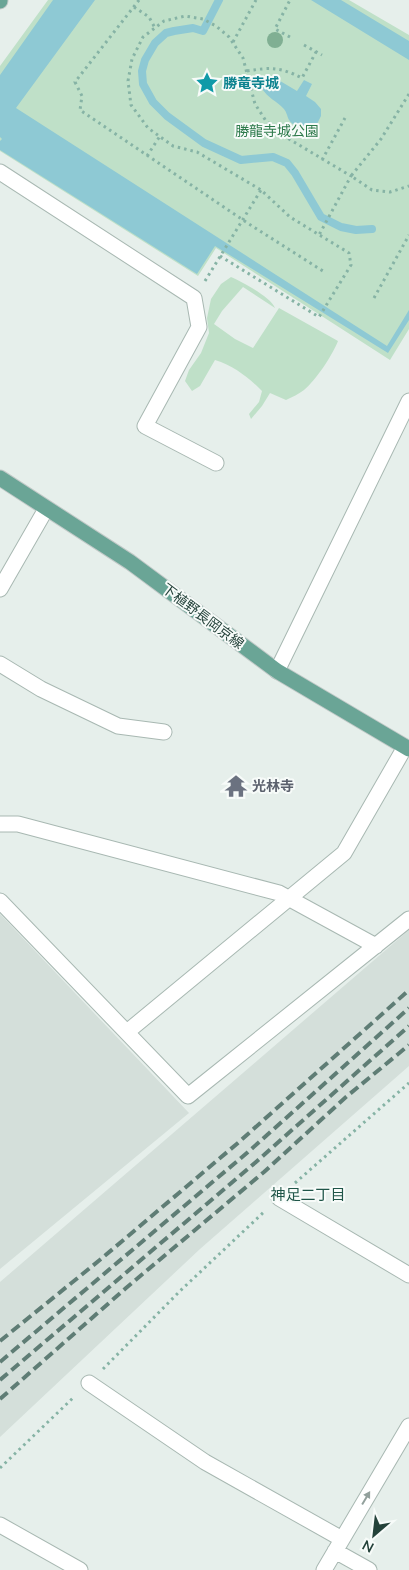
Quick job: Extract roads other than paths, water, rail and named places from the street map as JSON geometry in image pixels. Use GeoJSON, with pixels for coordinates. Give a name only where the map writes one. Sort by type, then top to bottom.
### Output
{"type":"FeatureCollection","features":[{"type":"Feature","properties":{"kind":"main road","name":"下植野長岡京線"},"geometry":{"type":"LineString","coordinates":[[0,478],[130,562],[277,671],[407,748]]}},
{"type":"Feature","properties":{"kind":"street"},"geometry":{"type":"LineString","coordinates":[[0,172],[194,298],[199,328],[145,426],[216,463]]}},
{"type":"Feature","properties":{"kind":"street"},"geometry":{"type":"LineString","coordinates":[[277,671],[409,401]]}},
{"type":"Feature","properties":{"kind":"street"},"geometry":{"type":"LineString","coordinates":[[0,588],[46,509]]}},
{"type":"Feature","properties":{"kind":"street"},"geometry":{"type":"LineString","coordinates":[[0,664],[41,689],[118,726],[164,732]]}},
{"type":"Feature","properties":{"kind":"street"},"geometry":{"type":"LineString","coordinates":[[127,1032],[344,854],[407,748]]}},
{"type":"Feature","properties":{"kind":"street"},"geometry":{"type":"LineString","coordinates":[[0,824],[18,824],[278,893],[376,946]]}},
{"type":"Feature","properties":{"kind":"street"},"geometry":{"type":"LineString","coordinates":[[0,901],[188,1096],[409,919]]}},
{"type":"Feature","properties":{"kind":"street"},"geometry":{"type":"LineString","coordinates":[[279,1198],[409,1275]]}},
{"type":"Feature","properties":{"kind":"street"},"geometry":{"type":"LineString","coordinates":[[89,1383],[205,1462],[338,1545],[368,1570]]}},
{"type":"Feature","properties":{"kind":"street"},"geometry":{"type":"LineString","coordinates":[[324,1570],[409,1426]]}},
{"type":"Feature","properties":{"kind":"street"},"geometry":{"type":"LineString","coordinates":[[0,1525],[80,1570]]}},
{"type":"Feature","properties":{"kind":"water"},"geometry":{"type":"Polygon","coordinates":[[[53,0],[95,0],[16,108],[387,346],[409,310],[409,320],[388,353],[215,246],[197,274],[0,150],[0,141],[2,139],[0,137],[0,75],[53,0]]]}},
{"type":"Feature","properties":{"kind":"water"},"geometry":{"type":"Polygon","coordinates":[[[311,0],[341,0],[409,41],[409,60],[311,0]]]}},
{"type":"Feature","properties":{"kind":"water"},"geometry":{"type":"Polygon","coordinates":[[[275,78],[297,91],[304,80],[312,84],[306,96],[321,109],[321,116],[316,126],[306,130],[294,125],[289,120],[284,109],[269,97],[261,87],[264,83],[275,78]]]}},
{"type":"Feature","properties":{"kind":"waterway"},"geometry":{"type":"LineString","coordinates":[[219,0],[203,31],[193,28],[174,31],[166,33],[155,43],[145,60],[142,71],[143,84],[153,102],[167,116],[204,143],[241,160],[273,157],[287,163],[321,217],[341,227],[356,230],[372,229]]}},
{"type":"Feature","properties":{"kind":"railway"},"geometry":{"type":"LineString","coordinates":[[0,1341],[101,1259],[239,1142],[409,990]]}},
{"type":"Feature","properties":{"kind":"railway"},"geometry":{"type":"LineString","coordinates":[[0,1362],[248,1152],[409,1008]]}},
{"type":"Feature","properties":{"kind":"railway"},"geometry":{"type":"LineString","coordinates":[[0,1380],[256,1162],[409,1026]]}},
{"type":"Feature","properties":{"kind":"railway"},"geometry":{"type":"LineString","coordinates":[[0,1399],[126,1288],[264,1172],[346,1097],[409,1045]]}},
{"type":"Feature","properties":{"kind":"place","name":"勝竜寺城"},"geometry":{"type":"Point","coordinates":[207,83]}},
{"type":"Feature","properties":{"kind":"place","name":"光林寺"},"geometry":{"type":"Point","coordinates":[236,786]}},
{"type":"Feature","properties":{"kind":"district","name":"神足二丁目"},"geometry":{"type":"Point","coordinates":[308,1195]}},
{"type":"Feature","properties":{"kind":"park label","name":"勝龍寺城公園"},"geometry":{"type":"Point","coordinates":[277,131]}}]}
